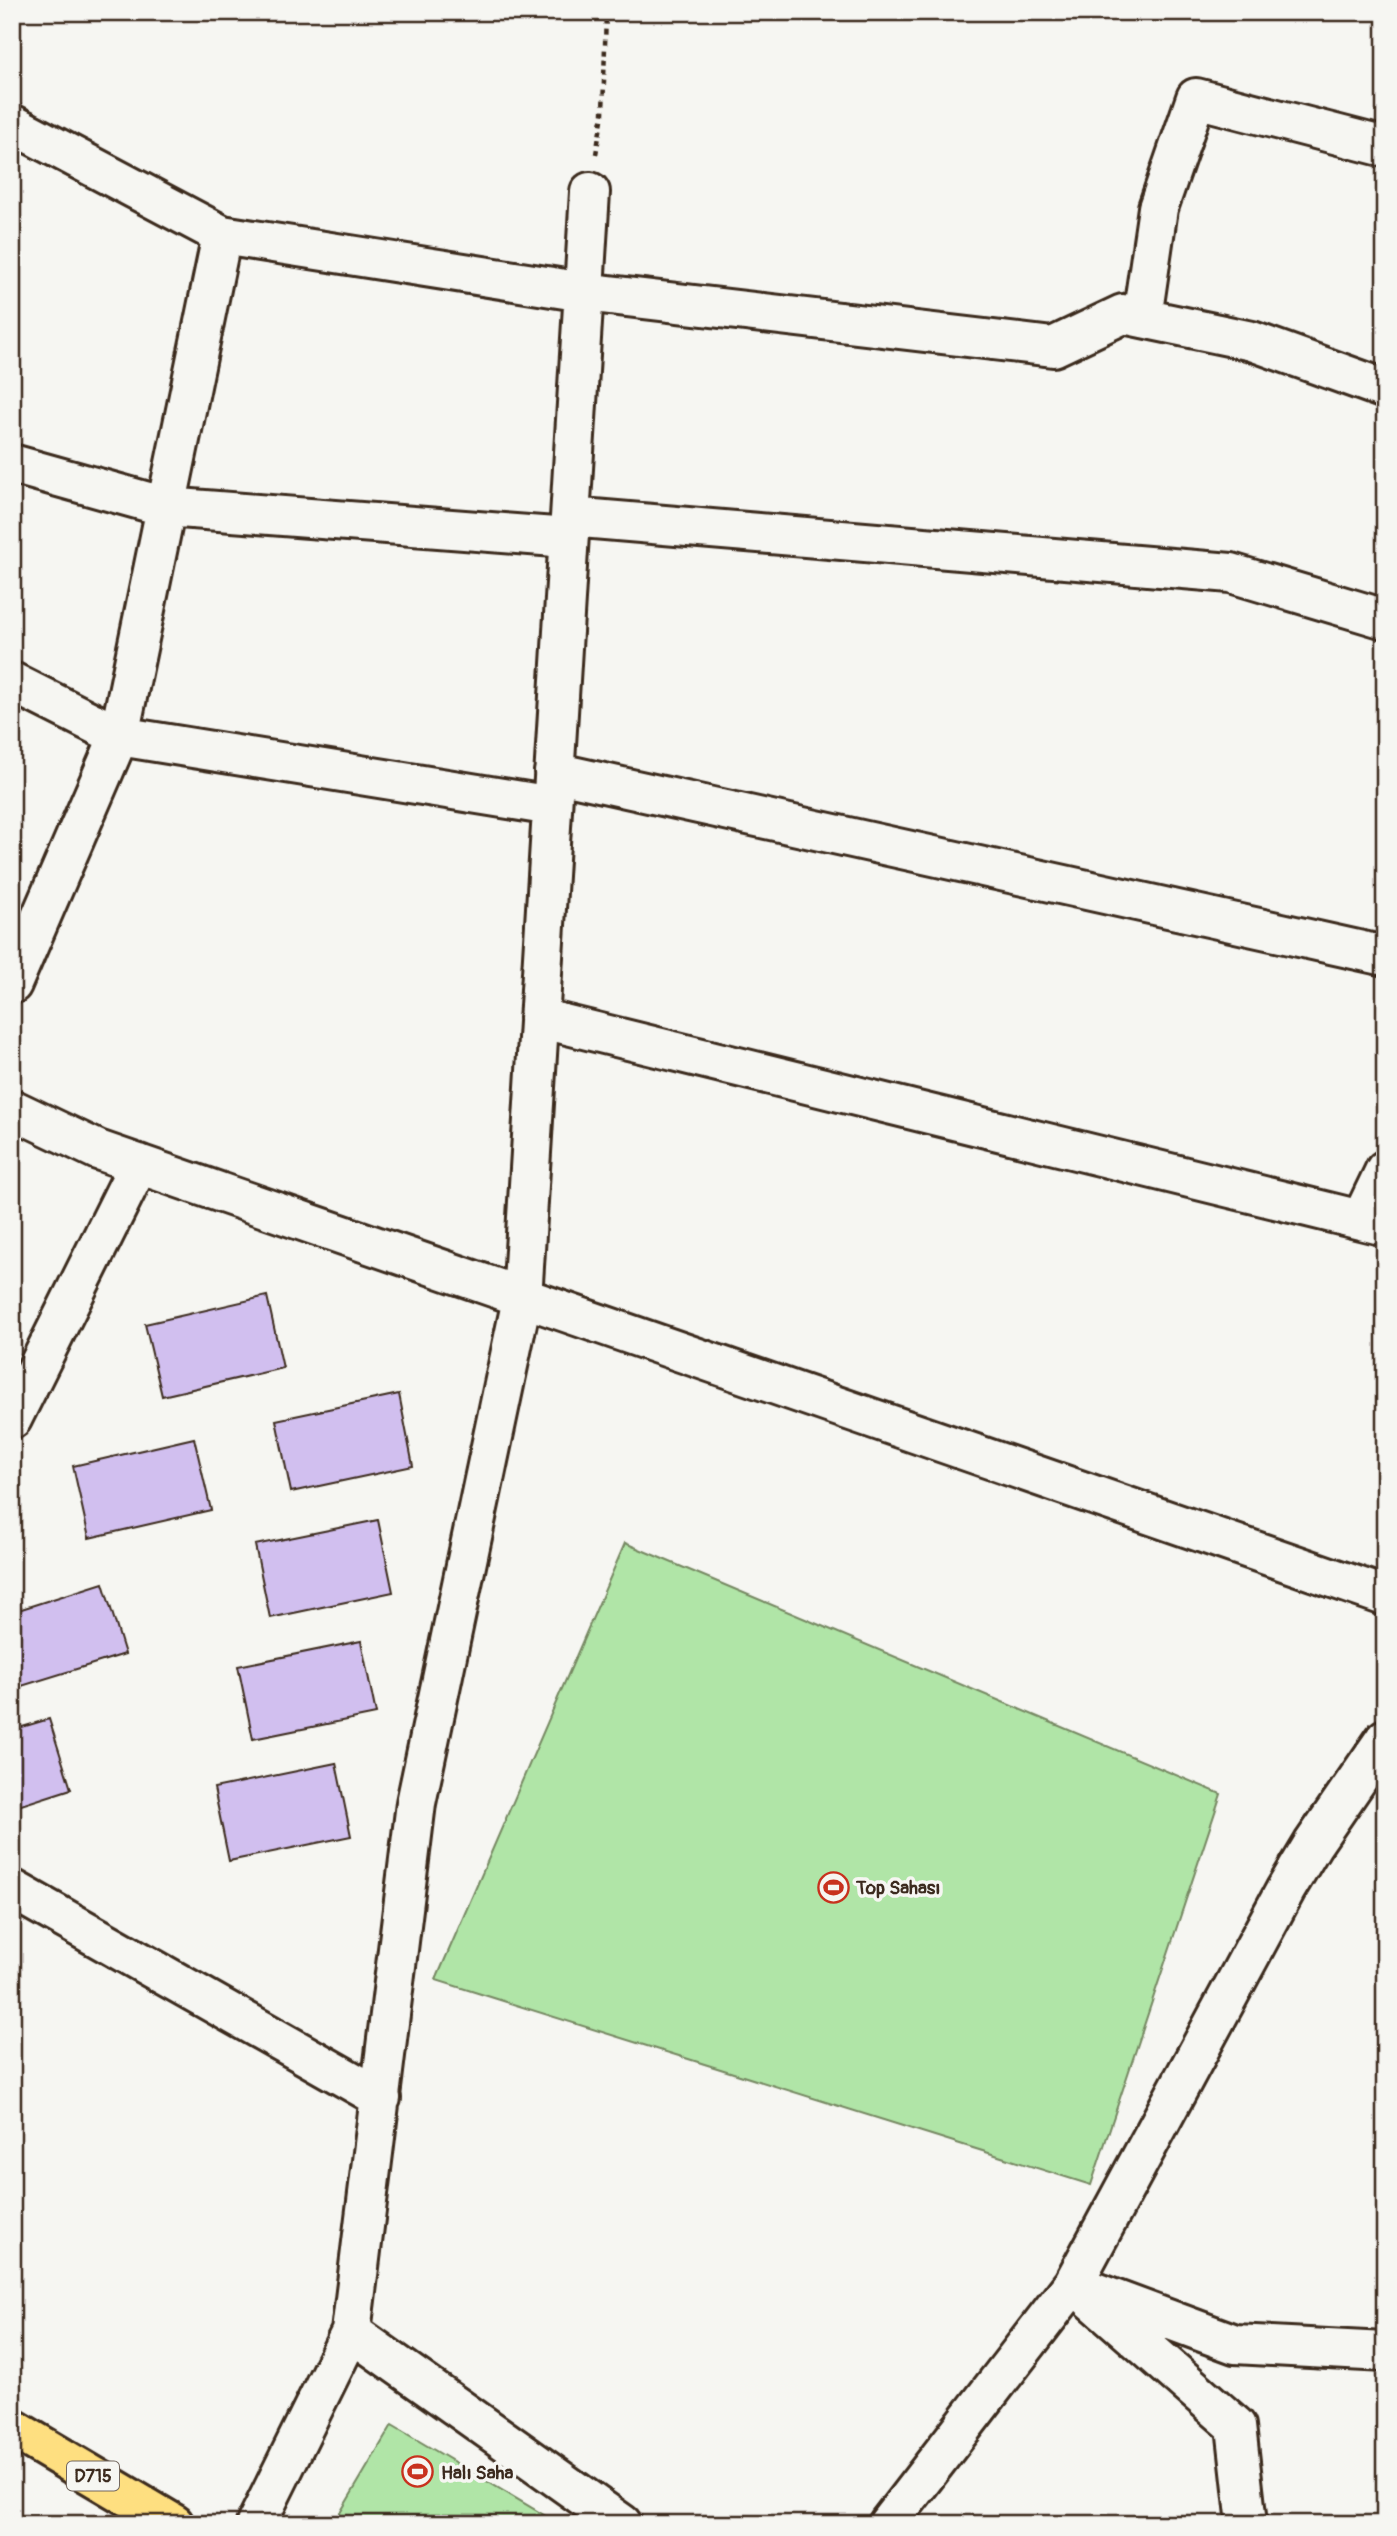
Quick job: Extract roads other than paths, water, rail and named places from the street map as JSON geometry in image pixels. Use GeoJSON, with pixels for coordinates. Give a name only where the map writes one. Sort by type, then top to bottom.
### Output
{"type":"FeatureCollection","features":[{"type":"Feature","properties":{"kind":"highway","name":"D715"},"geometry":{"type":"LineString","coordinates":[[12,2428],[174,2524]]}},
{"type":"Feature","properties":{"kind":"street"},"geometry":{"type":"LineString","coordinates":[[1142,318],[1158,208],[1196,98],[1385,147]]}},
{"type":"Feature","properties":{"kind":"street"},"geometry":{"type":"LineString","coordinates":[[12,124],[222,236],[584,292],[1053,347],[1123,314],[1252,341],[1385,388]]}},
{"type":"Feature","properties":{"kind":"street"},"geometry":{"type":"LineString","coordinates":[[256,2524],[351,2332],[416,1803],[522,1298],[590,192]]}},
{"type":"Feature","properties":{"kind":"street"},"geometry":{"type":"LineString","coordinates":[[12,984],[119,736],[222,236]]}},
{"type":"Feature","properties":{"kind":"street"},"geometry":{"type":"LineString","coordinates":[[12,464],[166,507],[569,527],[1231,573],[1385,619]]}},
{"type":"Feature","properties":{"kind":"street"},"geometry":{"type":"LineString","coordinates":[[12,682],[119,736],[553,789],[1385,956]]}},
{"type":"Feature","properties":{"kind":"street"},"geometry":{"type":"LineString","coordinates":[[539,1018],[1373,1223],[1385,1170]]}},
{"type":"Feature","properties":{"kind":"street"},"geometry":{"type":"LineString","coordinates":[[12,1109],[98,1150],[1385,1597]]}},
{"type":"Feature","properties":{"kind":"street"},"geometry":{"type":"LineString","coordinates":[[12,1419],[139,1164]]}},
{"type":"Feature","properties":{"kind":"street"},"geometry":{"type":"LineString","coordinates":[[888,2524],[1073,2284],[1286,1889],[1312,1844],[1385,1740]]}},
{"type":"Feature","properties":{"kind":"street"},"geometry":{"type":"LineString","coordinates":[[12,1889],[380,2098]]}},
{"type":"Feature","properties":{"kind":"street"},"geometry":{"type":"LineString","coordinates":[[1073,2284],[1235,2344],[1385,2352]]}},
{"type":"Feature","properties":{"kind":"street"},"geometry":{"type":"LineString","coordinates":[[1073,2284],[1236,2426],[1247,2524]]}},
{"type":"Feature","properties":{"kind":"street"},"geometry":{"type":"LineString","coordinates":[[351,2332],[622,2524]]}},
{"type":"Feature","properties":{"kind":"place","name":"Top Sahası"},"geometry":{"type":"Point","coordinates":[833,1887]}},
{"type":"Feature","properties":{"kind":"place","name":"Halı Saha"},"geometry":{"type":"Point","coordinates":[418,2472]}}]}
